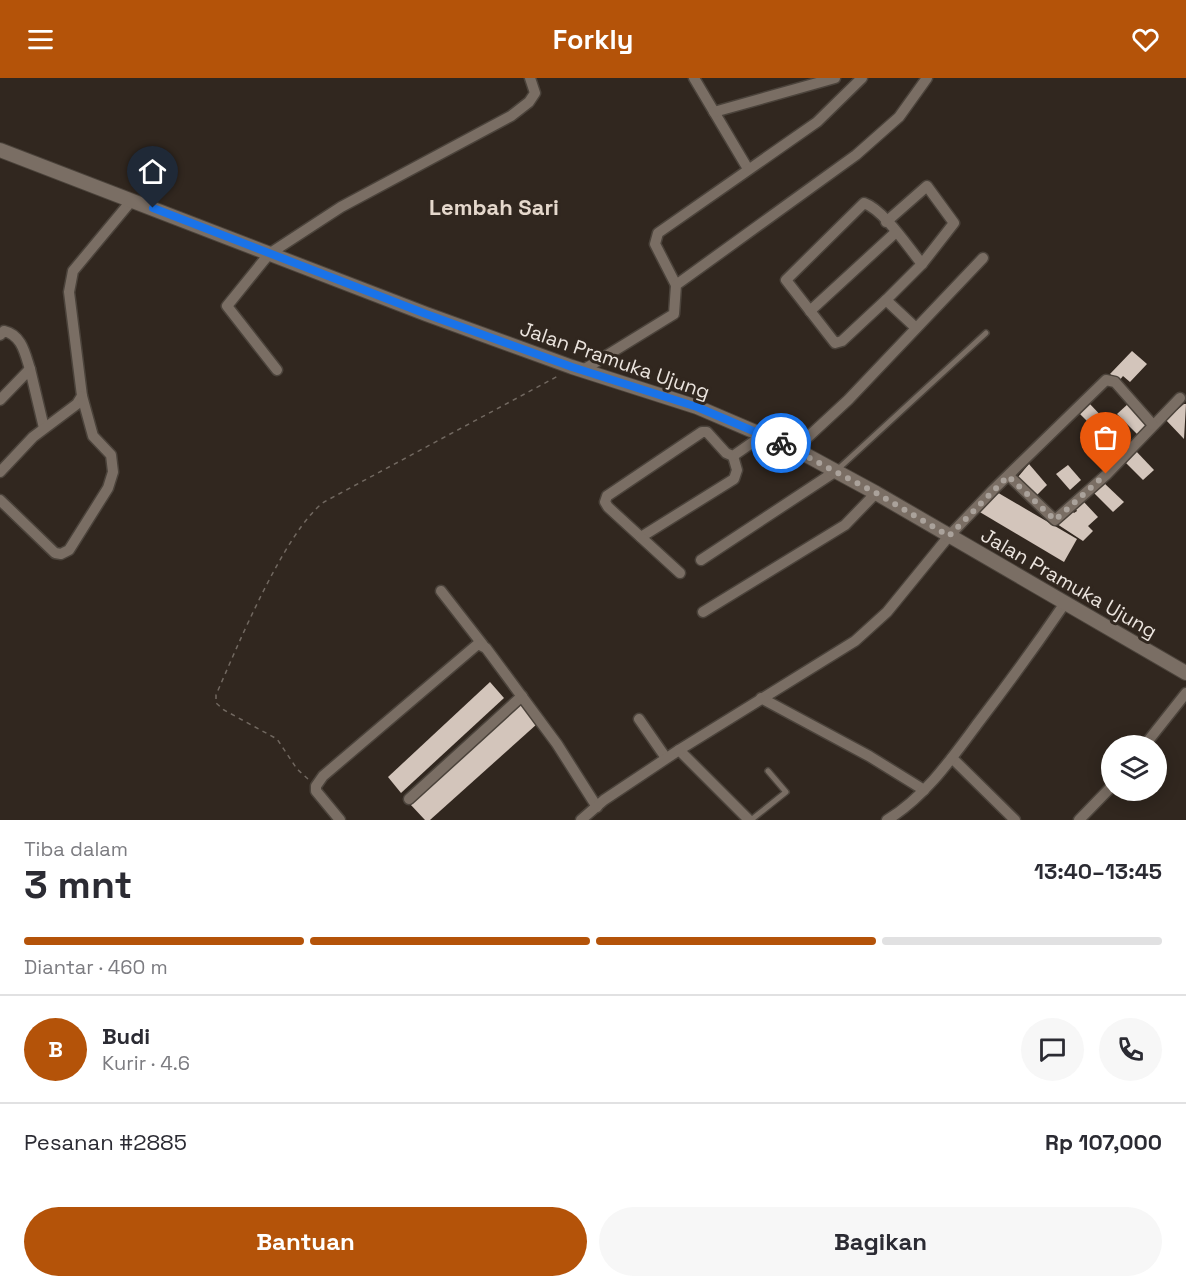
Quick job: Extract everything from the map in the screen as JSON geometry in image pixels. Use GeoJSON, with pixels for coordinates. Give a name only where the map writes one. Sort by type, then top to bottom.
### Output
{"type":"FeatureCollection","features":[{"type":"Feature","properties":{"kind":"street"},"geometry":{"type":"LineString","coordinates":[[277,370],[227,306],[269,254],[350,201],[511,116],[529,102],[535,93],[530,78]]}},
{"type":"Feature","properties":{"kind":"street"},"geometry":{"type":"LineString","coordinates":[[694,78],[748,169]]}},
{"type":"Feature","properties":{"kind":"street"},"geometry":{"type":"LineString","coordinates":[[714,112],[836,78]]}},
{"type":"Feature","properties":{"kind":"street"},"geometry":{"type":"LineString","coordinates":[[578,368],[674,314],[676,285],[655,244],[658,233],[817,122],[862,78]]}},
{"type":"Feature","properties":{"kind":"street"},"geometry":{"type":"LineString","coordinates":[[676,285],[856,155],[899,117],[927,78]]}},
{"type":"Feature","properties":{"kind":"street","name":"Jalan Pramuka Ujung"},"geometry":{"type":"LineString","coordinates":[[0,150],[269,254],[578,368],[697,407],[795,449],[876,493],[1186,673]]}},
{"type":"Feature","properties":{"kind":"street"},"geometry":{"type":"LineString","coordinates":[[886,222],[923,188],[931,188],[954,223],[922,264],[839,344],[835,343],[787,283],[787,277],[861,203],[871,206],[922,264]]}},
{"type":"Feature","properties":{"kind":"street"},"geometry":{"type":"LineString","coordinates":[[0,500],[55,553],[61,554],[69,550],[108,488],[113,472],[111,455],[93,436],[82,396],[69,292],[73,271],[132,200]]}},
{"type":"Feature","properties":{"kind":"street"},"geometry":{"type":"LineString","coordinates":[[810,311],[896,232]]}},
{"type":"Feature","properties":{"kind":"street"},"geometry":{"type":"LineString","coordinates":[[795,449],[848,400],[983,258]]}},
{"type":"Feature","properties":{"kind":"street"},"geometry":{"type":"LineString","coordinates":[[886,300],[916,328]]}},
{"type":"Feature","properties":{"kind":"street"},"geometry":{"type":"LineString","coordinates":[[0,335],[4,331],[12,333],[19,341],[30,369],[45,428]]}},
{"type":"Feature","properties":{"kind":"street"},"geometry":{"type":"LineString","coordinates":[[0,400],[30,369]]}},
{"type":"Feature","properties":{"kind":"street"},"geometry":{"type":"LineString","coordinates":[[441,591],[557,744],[591,815],[666,758],[855,641],[887,612],[949,536],[1106,380],[1115,382],[1153,425]]}},
{"type":"Feature","properties":{"kind":"street"},"geometry":{"type":"LineString","coordinates":[[0,472],[45,428],[77,404],[82,396]]}},
{"type":"Feature","properties":{"kind":"street"},"geometry":{"type":"LineString","coordinates":[[1008,476],[1055,520],[1106,474],[1180,398]]}},
{"type":"Feature","properties":{"kind":"street"},"geometry":{"type":"LineString","coordinates":[[680,573],[608,507],[605,502],[607,496],[702,432],[707,432],[726,453],[733,456]]}},
{"type":"Feature","properties":{"kind":"street"},"geometry":{"type":"LineString","coordinates":[[733,456],[763,435]]}},
{"type":"Feature","properties":{"kind":"street"},"geometry":{"type":"LineString","coordinates":[[641,537],[734,479],[737,470],[733,456]]}},
{"type":"Feature","properties":{"kind":"street"},"geometry":{"type":"LineString","coordinates":[[701,560],[836,471]]}},
{"type":"Feature","properties":{"kind":"street"},"geometry":{"type":"LineString","coordinates":[[703,612],[844,525],[876,493]]}},
{"type":"Feature","properties":{"kind":"street"},"geometry":{"type":"LineString","coordinates":[[887,820],[924,790],[952,758],[1021,668],[1065,603]]}},
{"type":"Feature","properties":{"kind":"street"},"geometry":{"type":"LineString","coordinates":[[340,820],[322,800],[316,786],[323,776],[478,644],[483,645]]}},
{"type":"Feature","properties":{"kind":"street"},"geometry":{"type":"LineString","coordinates":[[1153,735],[1186,693]]}},
{"type":"Feature","properties":{"kind":"street"},"geometry":{"type":"LineString","coordinates":[[409,799],[522,696]]}},
{"type":"Feature","properties":{"kind":"street"},"geometry":{"type":"LineString","coordinates":[[761,698],[869,756],[924,790]]}},
{"type":"Feature","properties":{"kind":"street"},"geometry":{"type":"LineString","coordinates":[[639,719],[666,758]]}},
{"type":"Feature","properties":{"kind":"street"},"geometry":{"type":"LineString","coordinates":[[679,750],[750,820]]}},
{"type":"Feature","properties":{"kind":"street"},"geometry":{"type":"LineString","coordinates":[[952,758],[1015,820]]}},
{"type":"Feature","properties":{"kind":"street"},"geometry":{"type":"LineString","coordinates":[[1079,820],[1101,797]]}},
{"type":"Feature","properties":{"kind":"lane"},"geometry":{"type":"LineString","coordinates":[[836,471],[986,333]]}},
{"type":"Feature","properties":{"kind":"lane"},"geometry":{"type":"LineString","coordinates":[[750,820],[786,792],[768,771]]}},
{"type":"Feature","properties":{"kind":"path"},"geometry":{"type":"LineString","coordinates":[[316,786],[297,769],[277,739],[224,710],[216,703],[216,695],[256,608],[298,529],[324,502],[578,368]]}},
{"type":"Feature","properties":{"kind":"building"},"geometry":{"type":"Polygon","coordinates":[[[1132,351],[1147,364],[1130,382],[1123,376],[1119,381],[1110,374],[1132,351]]]}},
{"type":"Feature","properties":{"kind":"building"},"geometry":{"type":"Polygon","coordinates":[[[1089,403],[1107,422],[1102,428],[1096,421],[1091,425],[1080,414],[1089,403]]]}},
{"type":"Feature","properties":{"kind":"building"},"geometry":{"type":"Polygon","coordinates":[[[1129,403],[1149,423],[1138,435],[1117,414],[1129,403]]]}},
{"type":"Feature","properties":{"kind":"building"},"geometry":{"type":"Polygon","coordinates":[[[1186,404],[1184,439],[1165,419],[1174,407],[1177,410],[1186,404]]]}},
{"type":"Feature","properties":{"kind":"building"},"geometry":{"type":"Polygon","coordinates":[[[1110,426],[1124,441],[1104,463],[1088,445],[1110,426]]]}},
{"type":"Feature","properties":{"kind":"building"},"geometry":{"type":"Polygon","coordinates":[[[1134,449],[1154,470],[1143,480],[1126,463],[1134,449]]]}},
{"type":"Feature","properties":{"kind":"building"},"geometry":{"type":"Polygon","coordinates":[[[1029,464],[1047,485],[1036,496],[1018,477],[1029,464]]]}},
{"type":"Feature","properties":{"kind":"building"},"geometry":{"type":"Polygon","coordinates":[[[1068,465],[1081,480],[1070,490],[1056,474],[1068,465]]]}},
{"type":"Feature","properties":{"kind":"building"},"geometry":{"type":"Polygon","coordinates":[[[1103,482],[1124,502],[1113,512],[1093,492],[1103,482]]]}},
{"type":"Feature","properties":{"kind":"building"},"geometry":{"type":"Polygon","coordinates":[[[995,491],[1077,539],[1064,562],[978,511],[995,491]]]}},
{"type":"Feature","properties":{"kind":"building"},"geometry":{"type":"Polygon","coordinates":[[[1083,501],[1098,517],[1088,526],[1093,531],[1083,541],[1057,524],[1071,510],[1074,513],[1077,511],[1075,507],[1083,501]]]}},
{"type":"Feature","properties":{"kind":"building"},"geometry":{"type":"Polygon","coordinates":[[[490,682],[504,698],[401,793],[388,777],[490,682]]]}},
{"type":"Feature","properties":{"kind":"building"},"geometry":{"type":"Polygon","coordinates":[[[520,702],[537,724],[430,820],[425,820],[410,804],[520,702]]]}},
{"type":"Feature","properties":{"kind":"way so far"},"geometry":{"type":"LineString","coordinates":[[781,443],[876,493],[949,536],[1008,476],[1055,520],[1106,474]]}},
{"type":"Feature","properties":{"kind":"district","name":"Lembah Sari"},"geometry":{"type":"Point","coordinates":[494,207]}},
{"type":"Feature","properties":{"kind":"route"},"geometry":{"type":"LineString","coordinates":[[153,208],[426,314],[572,367],[697,407],[781,443]]}}]}
